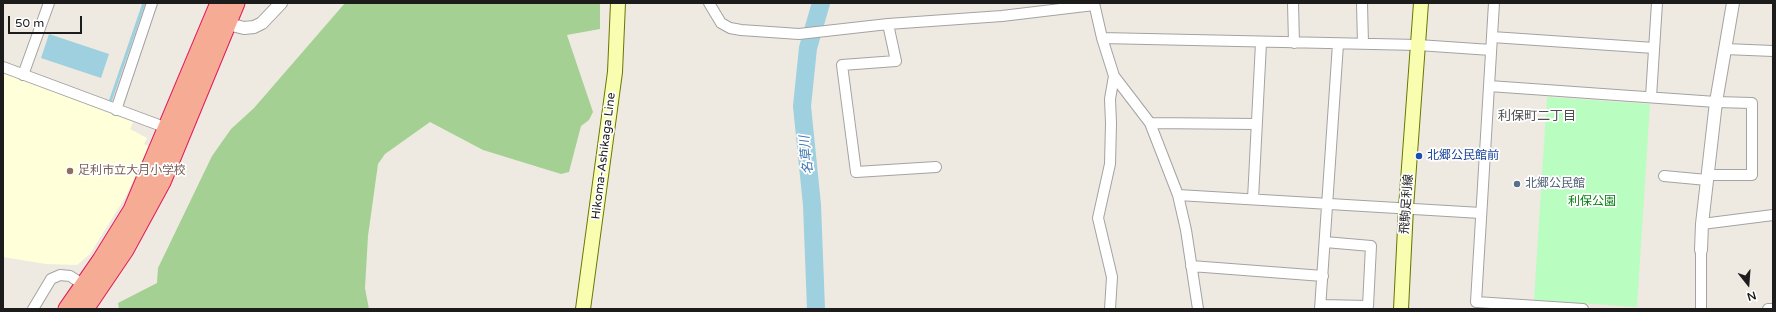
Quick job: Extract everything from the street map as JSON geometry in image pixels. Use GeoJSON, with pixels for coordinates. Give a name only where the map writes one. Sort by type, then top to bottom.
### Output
{"type":"FeatureCollection","features":[{"type":"Feature","properties":{"kind":"highway"},"geometry":{"type":"LineString","coordinates":[[85,309],[90,290],[132,210],[219,3]]}},
{"type":"Feature","properties":{"kind":"highway"},"geometry":{"type":"LineString","coordinates":[[66,309],[90,290],[125,250],[162,182],[236,3]]}},
{"type":"Feature","properties":{"kind":"main road","name":"Hikoma-Ashikaga Line"},"geometry":{"type":"LineString","coordinates":[[583,309],[615,72],[618,3]]}},
{"type":"Feature","properties":{"kind":"main road","name":"飛駒足利線"},"geometry":{"type":"LineString","coordinates":[[1401,309],[1406,208],[1421,3]]}},
{"type":"Feature","properties":{"kind":"street"},"geometry":{"type":"LineString","coordinates":[[23,75],[50,3]]}},
{"type":"Feature","properties":{"kind":"street"},"geometry":{"type":"LineString","coordinates":[[116,110],[152,3]]}},
{"type":"Feature","properties":{"kind":"street"},"geometry":{"type":"LineString","coordinates":[[228,24],[244,28],[254,27],[262,23],[281,3]]}},
{"type":"Feature","properties":{"kind":"street"},"geometry":{"type":"LineString","coordinates":[[709,3],[721,23],[730,28],[804,34],[888,24],[1002,16],[1094,4],[1102,38],[1114,76],[1150,123],[1178,195],[1186,230],[1198,309]]}},
{"type":"Feature","properties":{"kind":"street"},"geometry":{"type":"LineString","coordinates":[[1293,3],[1294,43]]}},
{"type":"Feature","properties":{"kind":"street"},"geometry":{"type":"LineString","coordinates":[[1362,3],[1363,44]]}},
{"type":"Feature","properties":{"kind":"street"},"geometry":{"type":"LineString","coordinates":[[1494,3],[1476,302],[1583,309]]}},
{"type":"Feature","properties":{"kind":"street"},"geometry":{"type":"LineString","coordinates":[[1651,97],[1657,3]]}},
{"type":"Feature","properties":{"kind":"street"},"geometry":{"type":"LineString","coordinates":[[1701,309],[1702,224],[1716,102],[1733,3]]}},
{"type":"Feature","properties":{"kind":"street"},"geometry":{"type":"LineString","coordinates":[[888,24],[896,61],[842,65],[856,172],[936,167]]}},
{"type":"Feature","properties":{"kind":"street"},"geometry":{"type":"LineString","coordinates":[[1492,37],[1654,48]]}},
{"type":"Feature","properties":{"kind":"street"},"geometry":{"type":"LineString","coordinates":[[1102,38],[1261,43],[1363,44],[1491,50]]}},
{"type":"Feature","properties":{"kind":"street"},"geometry":{"type":"LineString","coordinates":[[1253,199],[1261,43]]}},
{"type":"Feature","properties":{"kind":"street"},"geometry":{"type":"LineString","coordinates":[[1325,242],[1370,246],[1368,306],[1320,307],[1338,44]]}},
{"type":"Feature","properties":{"kind":"street"},"geometry":{"type":"LineString","coordinates":[[1725,48],[1773,50]]}},
{"type":"Feature","properties":{"kind":"street"},"geometry":{"type":"LineString","coordinates":[[3,68],[167,128]]}},
{"type":"Feature","properties":{"kind":"street"},"geometry":{"type":"LineString","coordinates":[[1110,309],[1112,277],[1098,218],[1110,164],[1112,123],[1110,99],[1114,76]]}},
{"type":"Feature","properties":{"kind":"street"},"geometry":{"type":"LineString","coordinates":[[1489,86],[1716,102],[1752,103],[1752,175],[1708,178],[1664,176]]}},
{"type":"Feature","properties":{"kind":"street"},"geometry":{"type":"LineString","coordinates":[[1150,123],[1257,124]]}},
{"type":"Feature","properties":{"kind":"street"},"geometry":{"type":"LineString","coordinates":[[1178,195],[1481,213]]}},
{"type":"Feature","properties":{"kind":"street"},"geometry":{"type":"LineString","coordinates":[[1702,224],[1773,215]]}},
{"type":"Feature","properties":{"kind":"street"},"geometry":{"type":"LineString","coordinates":[[1191,266],[1323,276]]}},
{"type":"Feature","properties":{"kind":"street"},"geometry":{"type":"LineString","coordinates":[[33,309],[51,279],[60,275],[70,276],[90,290]]}},
{"type":"Feature","properties":{"kind":"street"},"geometry":{"type":"LineString","coordinates":[[1768,309],[1773,309]]}},
{"type":"Feature","properties":{"kind":"shaded area","name":"足利市立大月小学校"},"geometry":{"type":"Polygon","coordinates":[[[3,73],[133,122],[130,129],[147,138],[144,144],[149,146],[126,196],[90,254],[77,265],[46,264],[3,257],[3,73]]]}},
{"type":"Feature","properties":{"kind":"green space"},"geometry":{"type":"Polygon","coordinates":[[[345,3],[600,3],[600,29],[567,35],[593,112],[589,120],[581,126],[569,172],[561,174],[483,150],[430,122],[385,154],[378,164],[368,236],[365,288],[369,309],[119,309],[118,303],[157,283],[158,268],[212,156],[231,129],[254,108],[345,3]]]}},
{"type":"Feature","properties":{"kind":"green space","name":"利保公園"},"geometry":{"type":"Polygon","coordinates":[[[1547,97],[1650,104],[1637,307],[1534,300],[1547,97]]]}},
{"type":"Feature","properties":{"kind":"water"},"geometry":{"type":"Polygon","coordinates":[[[49,34],[109,54],[101,78],[41,58],[49,34]]]}},
{"type":"Feature","properties":{"kind":"waterway"},"geometry":{"type":"LineString","coordinates":[[110,102],[144,3]]}},
{"type":"Feature","properties":{"kind":"waterway","name":"名草川"},"geometry":{"type":"LineString","coordinates":[[816,309],[812,205],[802,106],[808,48],[821,3]]}},
{"type":"Feature","properties":{"kind":"place","name":"北郷公民館前"},"geometry":{"type":"Point","coordinates":[1419,156]}},
{"type":"Feature","properties":{"kind":"place","name":"足利市立大月小学校"},"geometry":{"type":"Point","coordinates":[70,171]}},
{"type":"Feature","properties":{"kind":"place","name":"北郷公民館"},"geometry":{"type":"Point","coordinates":[1517,184]}},
{"type":"Feature","properties":{"kind":"district","name":"利保町二丁目"},"geometry":{"type":"Point","coordinates":[1537,117]}}]}
